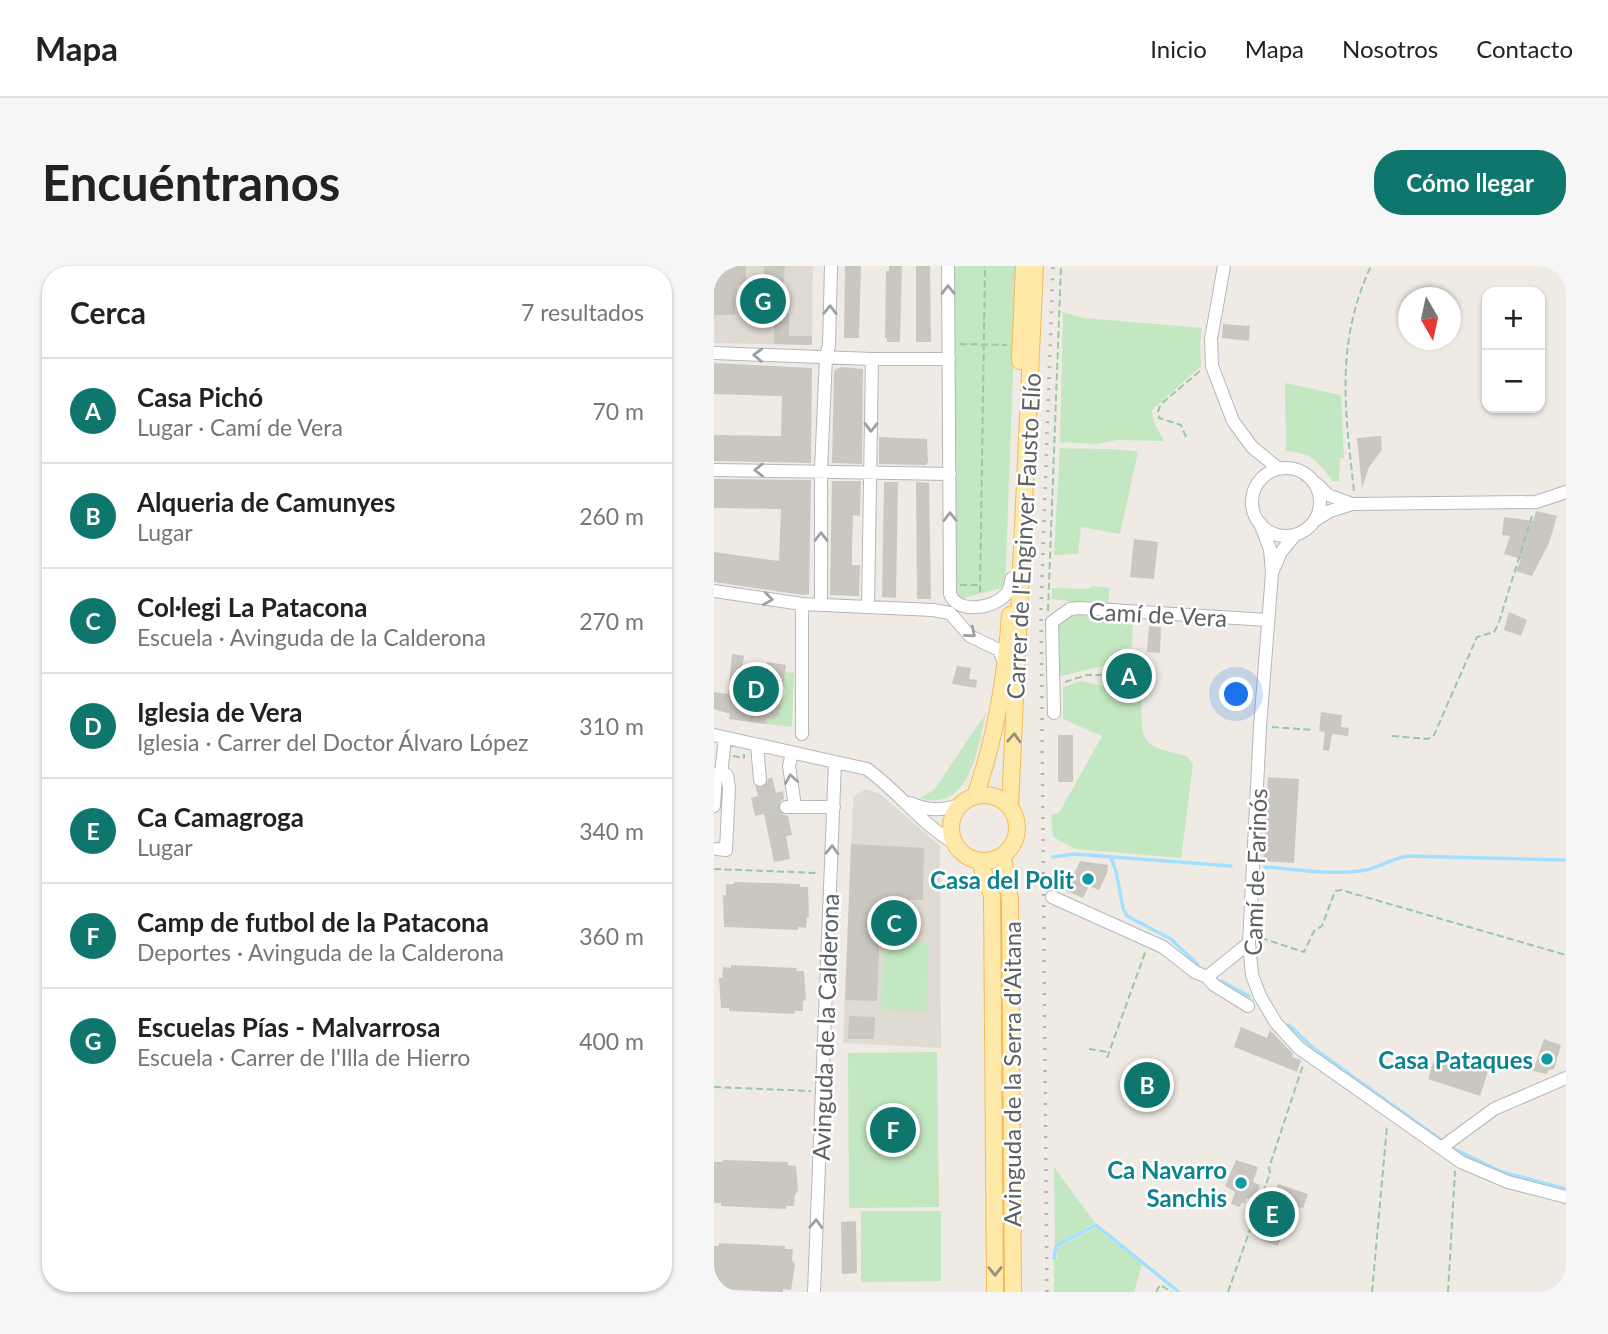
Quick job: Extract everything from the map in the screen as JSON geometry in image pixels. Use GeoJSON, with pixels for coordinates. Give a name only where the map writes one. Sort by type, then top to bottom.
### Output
{"type":"FeatureCollection","features":[{"type":"Feature","properties":{"kind":"main road","name":"Carrer de l'Enginyer Fausto Elío"},"geometry":{"type":"LineString","coordinates":[[975,796],[988,761],[1004,662],[1012,578],[1024,266]]}},
{"type":"Feature","properties":{"kind":"main road","name":"Carrer de l'Enginyer Fausto Elío"},"geometry":{"type":"LineString","coordinates":[[1010,806],[1035,266]]}},
{"type":"Feature","properties":{"kind":"main road"},"geometry":{"type":"LineString","coordinates":[[975,796],[994,796],[1010,806],[1015,816],[1016,828],[1010,848],[1003,857],[980,862],[967,857],[956,845],[953,826],[960,805],[975,796]]}},
{"type":"Feature","properties":{"kind":"main road","name":"Avinguda de la Serra d'Aitana"},"geometry":{"type":"LineString","coordinates":[[1003,857],[1010,900],[1013,1292]]}},
{"type":"Feature","properties":{"kind":"main road","name":"Avinguda de la Serra d'Aitana"},"geometry":{"type":"LineString","coordinates":[[980,862],[992,896],[995,1292]]}},
{"type":"Feature","properties":{"kind":"street"},"geometry":{"type":"LineString","coordinates":[[821,605],[821,470],[831,266]]}},
{"type":"Feature","properties":{"kind":"street"},"geometry":{"type":"LineString","coordinates":[[933,610],[945,605],[950,590],[948,266]]}},
{"type":"Feature","properties":{"kind":"street"},"geometry":{"type":"LineString","coordinates":[[1224,266],[1211,339],[1212,359],[1220,390],[1233,421],[1252,447],[1279,469]]}},
{"type":"Feature","properties":{"kind":"street"},"geometry":{"type":"LineString","coordinates":[[714,353],[949,359]]}},
{"type":"Feature","properties":{"kind":"street"},"geometry":{"type":"LineString","coordinates":[[868,607],[872,359]]}},
{"type":"Feature","properties":{"kind":"street"},"geometry":{"type":"LineString","coordinates":[[1252,447],[1261,479]]}},
{"type":"Feature","properties":{"kind":"street"},"geometry":{"type":"LineString","coordinates":[[1352,504],[1328,495],[1298,470],[1279,469],[1261,479],[1256,487],[1253,505],[1260,523],[1275,534],[1294,535],[1329,511],[1352,504],[1536,502],[1566,492]]}},
{"type":"Feature","properties":{"kind":"street"},"geometry":{"type":"LineString","coordinates":[[714,470],[950,474]]}},
{"type":"Feature","properties":{"kind":"street"},"geometry":{"type":"LineString","coordinates":[[1313,480],[1320,500],[1314,521]]}},
{"type":"Feature","properties":{"kind":"street","name":"Camí de Farinós"},"geometry":{"type":"LineString","coordinates":[[1260,523],[1270,549],[1272,573],[1260,727],[1249,939],[1252,975],[1260,996],[1276,1023],[1298,1048],[1461,1162],[1507,1182],[1566,1197]]}},
{"type":"Feature","properties":{"kind":"street","name":"Camí de Farinós"},"geometry":{"type":"LineString","coordinates":[[1272,573],[1280,552],[1294,535]]}},
{"type":"Feature","properties":{"kind":"street","name":"Carrer de l'Enginyer Fausto Elío"},"geometry":{"type":"LineString","coordinates":[[950,590],[952,600],[960,606],[993,603],[1005,595],[1012,578]]}},
{"type":"Feature","properties":{"kind":"street"},"geometry":{"type":"LineString","coordinates":[[714,591],[802,604],[950,613],[970,636],[999,650],[1004,662]]}},
{"type":"Feature","properties":{"kind":"street"},"geometry":{"type":"LineString","coordinates":[[802,604],[802,734]]}},
{"type":"Feature","properties":{"kind":"street","name":"Camí de Vera"},"geometry":{"type":"LineString","coordinates":[[1052,622],[1070,609],[1080,608],[1267,620]]}},
{"type":"Feature","properties":{"kind":"street"},"geometry":{"type":"LineString","coordinates":[[1052,622],[1054,713]]}},
{"type":"Feature","properties":{"kind":"street"},"geometry":{"type":"LineString","coordinates":[[721,775],[719,737],[867,769],[940,835],[956,845]]}},
{"type":"Feature","properties":{"kind":"street"},"geometry":{"type":"LineString","coordinates":[[757,745],[760,780]]}},
{"type":"Feature","properties":{"kind":"street"},"geometry":{"type":"LineString","coordinates":[[792,753],[789,766],[791,806],[834,807]]}},
{"type":"Feature","properties":{"kind":"street","name":"Avinguda de la Calderona"},"geometry":{"type":"LineString","coordinates":[[814,1292],[835,762]]}},
{"type":"Feature","properties":{"kind":"street"},"geometry":{"type":"LineString","coordinates":[[714,806],[716,774],[727,775],[729,788],[726,850],[715,854]]}},
{"type":"Feature","properties":{"kind":"street"},"geometry":{"type":"LineString","coordinates":[[901,799],[926,810],[941,810],[960,805]]}},
{"type":"Feature","properties":{"kind":"street"},"geometry":{"type":"LineString","coordinates":[[1052,897],[1163,947],[1195,972],[1207,977],[1214,985],[1248,1006]]}},
{"type":"Feature","properties":{"kind":"street"},"geometry":{"type":"LineString","coordinates":[[1207,977],[1249,939]]}},
{"type":"Feature","properties":{"kind":"street"},"geometry":{"type":"LineString","coordinates":[[1440,1148],[1494,1109],[1566,1078]]}},
{"type":"Feature","properties":{"kind":"path"},"geometry":{"type":"LineString","coordinates":[[980,592],[985,266]]}},
{"type":"Feature","properties":{"kind":"path"},"geometry":{"type":"LineString","coordinates":[[1052,622],[1048,617],[1061,266]]}},
{"type":"Feature","properties":{"kind":"path"},"geometry":{"type":"LineString","coordinates":[[1352,504],[1354,493],[1344,363],[1354,308],[1371,266]]}},
{"type":"Feature","properties":{"kind":"path"},"geometry":{"type":"LineString","coordinates":[[949,344],[1015,345]]}},
{"type":"Feature","properties":{"kind":"path"},"geometry":{"type":"LineString","coordinates":[[1186,437],[1181,425],[1162,420],[1158,411],[1161,404],[1212,359]]}},
{"type":"Feature","properties":{"kind":"path"},"geometry":{"type":"LineString","coordinates":[[1392,736],[1429,738],[1434,735],[1477,637],[1494,632],[1498,625],[1536,502]]}},
{"type":"Feature","properties":{"kind":"path"},"geometry":{"type":"LineString","coordinates":[[950,590],[980,585]]}},
{"type":"Feature","properties":{"kind":"path"},"geometry":{"type":"LineString","coordinates":[[1054,685],[1102,675]]}},
{"type":"Feature","properties":{"kind":"path"},"geometry":{"type":"LineString","coordinates":[[1260,727],[1314,730]]}},
{"type":"Feature","properties":{"kind":"path"},"geometry":{"type":"LineString","coordinates":[[714,869],[832,874]]}},
{"type":"Feature","properties":{"kind":"path"},"geometry":{"type":"LineString","coordinates":[[1249,939],[1304,952],[1314,931],[1322,926],[1335,891],[1341,890],[1566,955]]}},
{"type":"Feature","properties":{"kind":"path"},"geometry":{"type":"LineString","coordinates":[[1107,1058],[1150,940]]}},
{"type":"Feature","properties":{"kind":"path"},"geometry":{"type":"LineString","coordinates":[[1090,1049],[1110,1052]]}},
{"type":"Feature","properties":{"kind":"path"},"geometry":{"type":"LineString","coordinates":[[1228,1292],[1270,1173],[1269,1168],[1303,1063],[1309,1055]]}},
{"type":"Feature","properties":{"kind":"path"},"geometry":{"type":"LineString","coordinates":[[714,1087],[822,1092]]}},
{"type":"Feature","properties":{"kind":"path"},"geometry":{"type":"LineString","coordinates":[[1372,1292],[1387,1122],[1393,1113]]}},
{"type":"Feature","properties":{"kind":"path"},"geometry":{"type":"LineString","coordinates":[[1448,1292],[1455,1168],[1461,1162]]}},
{"type":"Feature","properties":{"kind":"path"},"geometry":{"type":"LineString","coordinates":[[1156,1292],[1160,1285],[1172,1292]]}},
{"type":"Feature","properties":{"kind":"shaded area"},"geometry":{"type":"Polygon","coordinates":[[[714,266],[813,266],[812,345],[714,343],[714,266]]]}},
{"type":"Feature","properties":{"kind":"shaded area"},"geometry":{"type":"Polygon","coordinates":[[[866,789],[880,794],[940,846],[941,1048],[843,1043],[853,803],[854,796],[866,789]]]}},
{"type":"Feature","properties":{"kind":"green space"},"geometry":{"type":"Polygon","coordinates":[[[953,266],[1017,266],[1005,587],[956,600],[953,266]]]}},
{"type":"Feature","properties":{"kind":"green space"},"geometry":{"type":"Polygon","coordinates":[[[1063,312],[1084,318],[1202,328],[1201,366],[1152,410],[1153,420],[1164,441],[1117,440],[1096,444],[1060,442],[1063,312]]]}},
{"type":"Feature","properties":{"kind":"green space"},"geometry":{"type":"Polygon","coordinates":[[[1285,383],[1341,395],[1344,458],[1340,458],[1339,481],[1333,481],[1318,463],[1308,456],[1286,451],[1285,383]]]}},
{"type":"Feature","properties":{"kind":"green space"},"geometry":{"type":"Polygon","coordinates":[[[1060,448],[1138,452],[1120,534],[1081,527],[1078,554],[1054,555],[1060,448]]]}},
{"type":"Feature","properties":{"kind":"green space"},"geometry":{"type":"Polygon","coordinates":[[[1093,586],[1110,588],[1105,606],[1052,599],[1052,588],[1088,589],[1093,586]]]}},
{"type":"Feature","properties":{"kind":"green space"},"geometry":{"type":"Polygon","coordinates":[[[1075,613],[1138,617],[1139,620],[1133,625],[1132,647],[1121,649],[1119,662],[1057,677],[1056,624],[1075,613]]]}},
{"type":"Feature","properties":{"kind":"green space"},"geometry":{"type":"Polygon","coordinates":[[[785,672],[794,673],[792,727],[766,724],[767,716],[774,719],[779,717],[781,700],[786,693],[783,684],[785,672]]]}},
{"type":"Feature","properties":{"kind":"green space"},"geometry":{"type":"Polygon","coordinates":[[[1081,681],[1141,695],[1142,724],[1146,740],[1159,749],[1187,756],[1193,764],[1181,858],[1076,849],[1053,837],[1051,815],[1059,813],[1102,736],[1063,719],[1063,687],[1081,681]]]}},
{"type":"Feature","properties":{"kind":"green space"},"geometry":{"type":"Polygon","coordinates":[[[986,713],[975,759],[961,787],[950,796],[937,800],[920,798],[934,790],[986,713]]]}},
{"type":"Feature","properties":{"kind":"green space"},"geometry":{"type":"Polygon","coordinates":[[[884,941],[929,943],[926,1011],[881,1009],[884,941]]]}},
{"type":"Feature","properties":{"kind":"green space"},"geometry":{"type":"Polygon","coordinates":[[[937,1052],[939,1207],[849,1208],[848,1053],[937,1052]]]}},
{"type":"Feature","properties":{"kind":"green space"},"geometry":{"type":"Polygon","coordinates":[[[1054,1167],[1095,1223],[1055,1246],[1054,1167]]]}},
{"type":"Feature","properties":{"kind":"green space"},"geometry":{"type":"Polygon","coordinates":[[[861,1211],[941,1211],[941,1281],[861,1282],[861,1211]]]}},
{"type":"Feature","properties":{"kind":"green space"},"geometry":{"type":"Polygon","coordinates":[[[1097,1227],[1142,1264],[1134,1292],[1054,1292],[1054,1260],[1057,1258],[1057,1248],[1097,1227]]]}},
{"type":"Feature","properties":{"kind":"building"},"geometry":{"type":"Polygon","coordinates":[[[714,266],[746,266],[746,285],[737,285],[735,315],[714,315],[714,266]]]}},
{"type":"Feature","properties":{"kind":"building"},"geometry":{"type":"Polygon","coordinates":[[[764,266],[785,266],[783,292],[769,291],[768,281],[764,278],[764,266]]]}},
{"type":"Feature","properties":{"kind":"building"},"geometry":{"type":"Polygon","coordinates":[[[845,266],[861,266],[859,338],[844,338],[845,266]]]}},
{"type":"Feature","properties":{"kind":"building"},"geometry":{"type":"Polygon","coordinates":[[[889,266],[902,266],[900,342],[887,342],[885,338],[886,271],[889,271],[889,266]]]}},
{"type":"Feature","properties":{"kind":"building"},"geometry":{"type":"Polygon","coordinates":[[[916,266],[930,266],[931,342],[916,342],[916,266]]]}},
{"type":"Feature","properties":{"kind":"building"},"geometry":{"type":"Polygon","coordinates":[[[774,313],[789,313],[789,336],[812,336],[812,345],[774,344],[774,313]]]}},
{"type":"Feature","properties":{"kind":"building"},"geometry":{"type":"Polygon","coordinates":[[[1223,324],[1250,326],[1249,341],[1222,338],[1223,324]]]}},
{"type":"Feature","properties":{"kind":"building"},"geometry":{"type":"Polygon","coordinates":[[[714,363],[812,368],[811,463],[714,461],[714,435],[781,436],[782,396],[714,394],[714,363]]]}},
{"type":"Feature","properties":{"kind":"building"},"geometry":{"type":"Polygon","coordinates":[[[835,369],[863,369],[862,464],[832,463],[834,373],[835,369]]]}},
{"type":"Feature","properties":{"kind":"building"},"geometry":{"type":"Polygon","coordinates":[[[1381,436],[1382,450],[1369,467],[1362,488],[1357,438],[1381,436]]]}},
{"type":"Feature","properties":{"kind":"building"},"geometry":{"type":"Polygon","coordinates":[[[879,437],[927,439],[928,462],[926,465],[879,464],[879,437]]]}},
{"type":"Feature","properties":{"kind":"building"},"geometry":{"type":"Polygon","coordinates":[[[714,479],[811,480],[809,594],[714,582],[714,552],[779,561],[781,509],[714,508],[714,479]]]}},
{"type":"Feature","properties":{"kind":"building"},"geometry":{"type":"Polygon","coordinates":[[[832,481],[861,481],[860,516],[853,515],[852,551],[852,565],[860,565],[859,596],[830,595],[832,481]]]}},
{"type":"Feature","properties":{"kind":"building"},"geometry":{"type":"Polygon","coordinates":[[[884,482],[898,482],[896,598],[882,597],[884,482]]]}},
{"type":"Feature","properties":{"kind":"building"},"geometry":{"type":"Polygon","coordinates":[[[916,482],[929,483],[931,599],[917,599],[916,482]]]}},
{"type":"Feature","properties":{"kind":"building"},"geometry":{"type":"Polygon","coordinates":[[[1536,511],[1557,516],[1549,543],[1532,576],[1516,571],[1521,559],[1504,554],[1510,536],[1502,535],[1504,517],[1533,521],[1536,511]]]}},
{"type":"Feature","properties":{"kind":"building"},"geometry":{"type":"Polygon","coordinates":[[[1134,539],[1158,542],[1154,579],[1130,577],[1134,539]]]}},
{"type":"Feature","properties":{"kind":"building"},"geometry":{"type":"Polygon","coordinates":[[[1509,612],[1527,620],[1521,636],[1504,630],[1509,612]]]}},
{"type":"Feature","properties":{"kind":"building"},"geometry":{"type":"Polygon","coordinates":[[[1149,626],[1161,627],[1160,653],[1147,652],[1149,626]]]}},
{"type":"Feature","properties":{"kind":"building"},"geometry":{"type":"Polygon","coordinates":[[[732,654],[744,656],[742,669],[766,671],[767,662],[786,665],[779,717],[767,718],[766,724],[729,719],[730,714],[714,709],[714,692],[728,694],[732,654]]]}},
{"type":"Feature","properties":{"kind":"building"},"geometry":{"type":"Polygon","coordinates":[[[957,666],[971,668],[969,679],[977,680],[976,688],[952,684],[957,666]]]}},
{"type":"Feature","properties":{"kind":"building"},"geometry":{"type":"Polygon","coordinates":[[[1120,667],[1139,669],[1139,686],[1118,684],[1120,667]]]}},
{"type":"Feature","properties":{"kind":"building"},"geometry":{"type":"Polygon","coordinates":[[[1321,712],[1342,715],[1341,727],[1349,728],[1348,736],[1332,734],[1329,751],[1323,750],[1325,732],[1319,731],[1321,712]]]}},
{"type":"Feature","properties":{"kind":"building"},"geometry":{"type":"Polygon","coordinates":[[[1058,735],[1073,735],[1073,782],[1058,782],[1058,735]]]}},
{"type":"Feature","properties":{"kind":"building"},"geometry":{"type":"Polygon","coordinates":[[[772,777],[776,793],[783,791],[784,799],[779,802],[777,808],[781,814],[788,816],[792,835],[786,836],[790,859],[774,862],[764,814],[755,816],[751,798],[758,796],[756,787],[764,788],[772,777]]]}},
{"type":"Feature","properties":{"kind":"building"},"geometry":{"type":"Polygon","coordinates":[[[1268,777],[1299,779],[1294,863],[1263,861],[1268,777]]]}},
{"type":"Feature","properties":{"kind":"building"},"geometry":{"type":"Polygon","coordinates":[[[851,844],[924,848],[923,900],[881,899],[877,1001],[845,1000],[851,844]]]}},
{"type":"Feature","properties":{"kind":"building","name":"Casa del Polit"},"geometry":{"type":"Polygon","coordinates":[[[1080,861],[1108,865],[1099,890],[1089,886],[1083,898],[1066,891],[1080,861]]]}},
{"type":"Feature","properties":{"kind":"building"},"geometry":{"type":"Polygon","coordinates":[[[726,884],[800,884],[800,887],[808,887],[809,917],[806,928],[724,927],[723,895],[726,895],[726,884]]]}},
{"type":"Feature","properties":{"kind":"building"},"geometry":{"type":"Polygon","coordinates":[[[731,965],[797,968],[796,971],[804,971],[806,1001],[803,1000],[803,1011],[795,1011],[794,1014],[729,1011],[729,1008],[721,1008],[719,978],[722,978],[723,967],[731,968],[731,965]]]}},
{"type":"Feature","properties":{"kind":"building"},"geometry":{"type":"Polygon","coordinates":[[[849,1016],[875,1017],[874,1039],[848,1039],[849,1016]]]}},
{"type":"Feature","properties":{"kind":"building"},"geometry":{"type":"Polygon","coordinates":[[[1241,1027],[1267,1038],[1270,1030],[1293,1054],[1292,1057],[1301,1060],[1297,1072],[1234,1047],[1241,1027]]]}},
{"type":"Feature","properties":{"kind":"building","name":"Casa Pataques"},"geometry":{"type":"Polygon","coordinates":[[[1544,1039],[1561,1045],[1554,1069],[1548,1070],[1547,1074],[1533,1071],[1544,1039]]]}},
{"type":"Feature","properties":{"kind":"building"},"geometry":{"type":"Polygon","coordinates":[[[1437,1049],[1490,1065],[1480,1096],[1428,1079],[1437,1049]]]}},
{"type":"Feature","properties":{"kind":"building"},"geometry":{"type":"Polygon","coordinates":[[[1143,1071],[1161,1077],[1152,1097],[1136,1091],[1143,1071]]]}},
{"type":"Feature","properties":{"kind":"building","name":"Ca Navarro Sanchis"},"geometry":{"type":"Polygon","coordinates":[[[1236,1160],[1258,1167],[1253,1182],[1260,1185],[1255,1200],[1246,1198],[1240,1207],[1231,1204],[1235,1192],[1225,1186],[1236,1160]]]}},
{"type":"Feature","properties":{"kind":"building"},"geometry":{"type":"Polygon","coordinates":[[[714,1162],[788,1162],[788,1165],[796,1166],[798,1190],[794,1206],[786,1206],[786,1209],[721,1206],[721,1203],[714,1203],[714,1162]]]}},
{"type":"Feature","properties":{"kind":"building"},"geometry":{"type":"Polygon","coordinates":[[[1278,1184],[1308,1194],[1303,1208],[1298,1207],[1291,1231],[1284,1229],[1278,1246],[1261,1240],[1278,1184]]]}},
{"type":"Feature","properties":{"kind":"building"},"geometry":{"type":"Polygon","coordinates":[[[856,1221],[857,1273],[842,1274],[841,1222],[856,1221]]]}},
{"type":"Feature","properties":{"kind":"building"},"geometry":{"type":"Polygon","coordinates":[[[719,1243],[785,1246],[785,1249],[793,1249],[792,1260],[795,1265],[791,1290],[783,1289],[783,1292],[780,1292],[717,1289],[717,1286],[714,1286],[714,1246],[719,1246],[719,1243]]]}},
{"type":"Feature","properties":{"kind":"waterway"},"geometry":{"type":"LineString","coordinates":[[1053,857],[1074,854],[1231,866]]}},
{"type":"Feature","properties":{"kind":"waterway"},"geometry":{"type":"LineString","coordinates":[[1265,867],[1354,872],[1408,856],[1566,860]]}},
{"type":"Feature","properties":{"kind":"waterway"},"geometry":{"type":"LineString","coordinates":[[1111,858],[1127,916],[1171,939],[1198,965]]}},
{"type":"Feature","properties":{"kind":"waterway"},"geometry":{"type":"LineString","coordinates":[[1221,981],[1249,996]]}},
{"type":"Feature","properties":{"kind":"waterway"},"geometry":{"type":"LineString","coordinates":[[1289,1025],[1313,1048],[1441,1140]]}},
{"type":"Feature","properties":{"kind":"waterway"},"geometry":{"type":"LineString","coordinates":[[1452,1148],[1502,1172],[1566,1189]]}},
{"type":"Feature","properties":{"kind":"waterway"},"geometry":{"type":"LineString","coordinates":[[1054,1258],[1056,1246],[1096,1225],[1179,1292]]}},
{"type":"Feature","properties":{"kind":"tunnel"},"geometry":{"type":"LineString","coordinates":[[760,780],[768,811],[786,807]]}},
{"type":"Feature","properties":{"kind":"railway"},"geometry":{"type":"LineString","coordinates":[[1047,1292],[1041,607],[1053,266]]}},
{"type":"Feature","properties":{"kind":"place","name":"Escuelas Pías - Malvarrosa"},"geometry":{"type":"Point","coordinates":[763,301]}},
{"type":"Feature","properties":{"kind":"place","name":"Casa Pichó"},"geometry":{"type":"Point","coordinates":[1129,676]}},
{"type":"Feature","properties":{"kind":"place","name":"Iglesia de Vera"},"geometry":{"type":"Point","coordinates":[756,689]}},
{"type":"Feature","properties":{"kind":"place","name":"Casa del Polit"},"geometry":{"type":"Point","coordinates":[1088,879]}},
{"type":"Feature","properties":{"kind":"place","name":"Col·legi La Patacona"},"geometry":{"type":"Point","coordinates":[894,923]}},
{"type":"Feature","properties":{"kind":"place","name":"Casa Pataques"},"geometry":{"type":"Point","coordinates":[1547,1059]}},
{"type":"Feature","properties":{"kind":"place","name":"Alqueria de Camunyes"},"geometry":{"type":"Point","coordinates":[1147,1085]}},
{"type":"Feature","properties":{"kind":"place","name":"Camp de futbol de la Patacona"},"geometry":{"type":"Point","coordinates":[893,1130]}},
{"type":"Feature","properties":{"kind":"place","name":"Ca Navarro Sanchis"},"geometry":{"type":"Point","coordinates":[1241,1183]}},
{"type":"Feature","properties":{"kind":"place","name":"Ca Camagroga"},"geometry":{"type":"Point","coordinates":[1272,1214]}}]}
